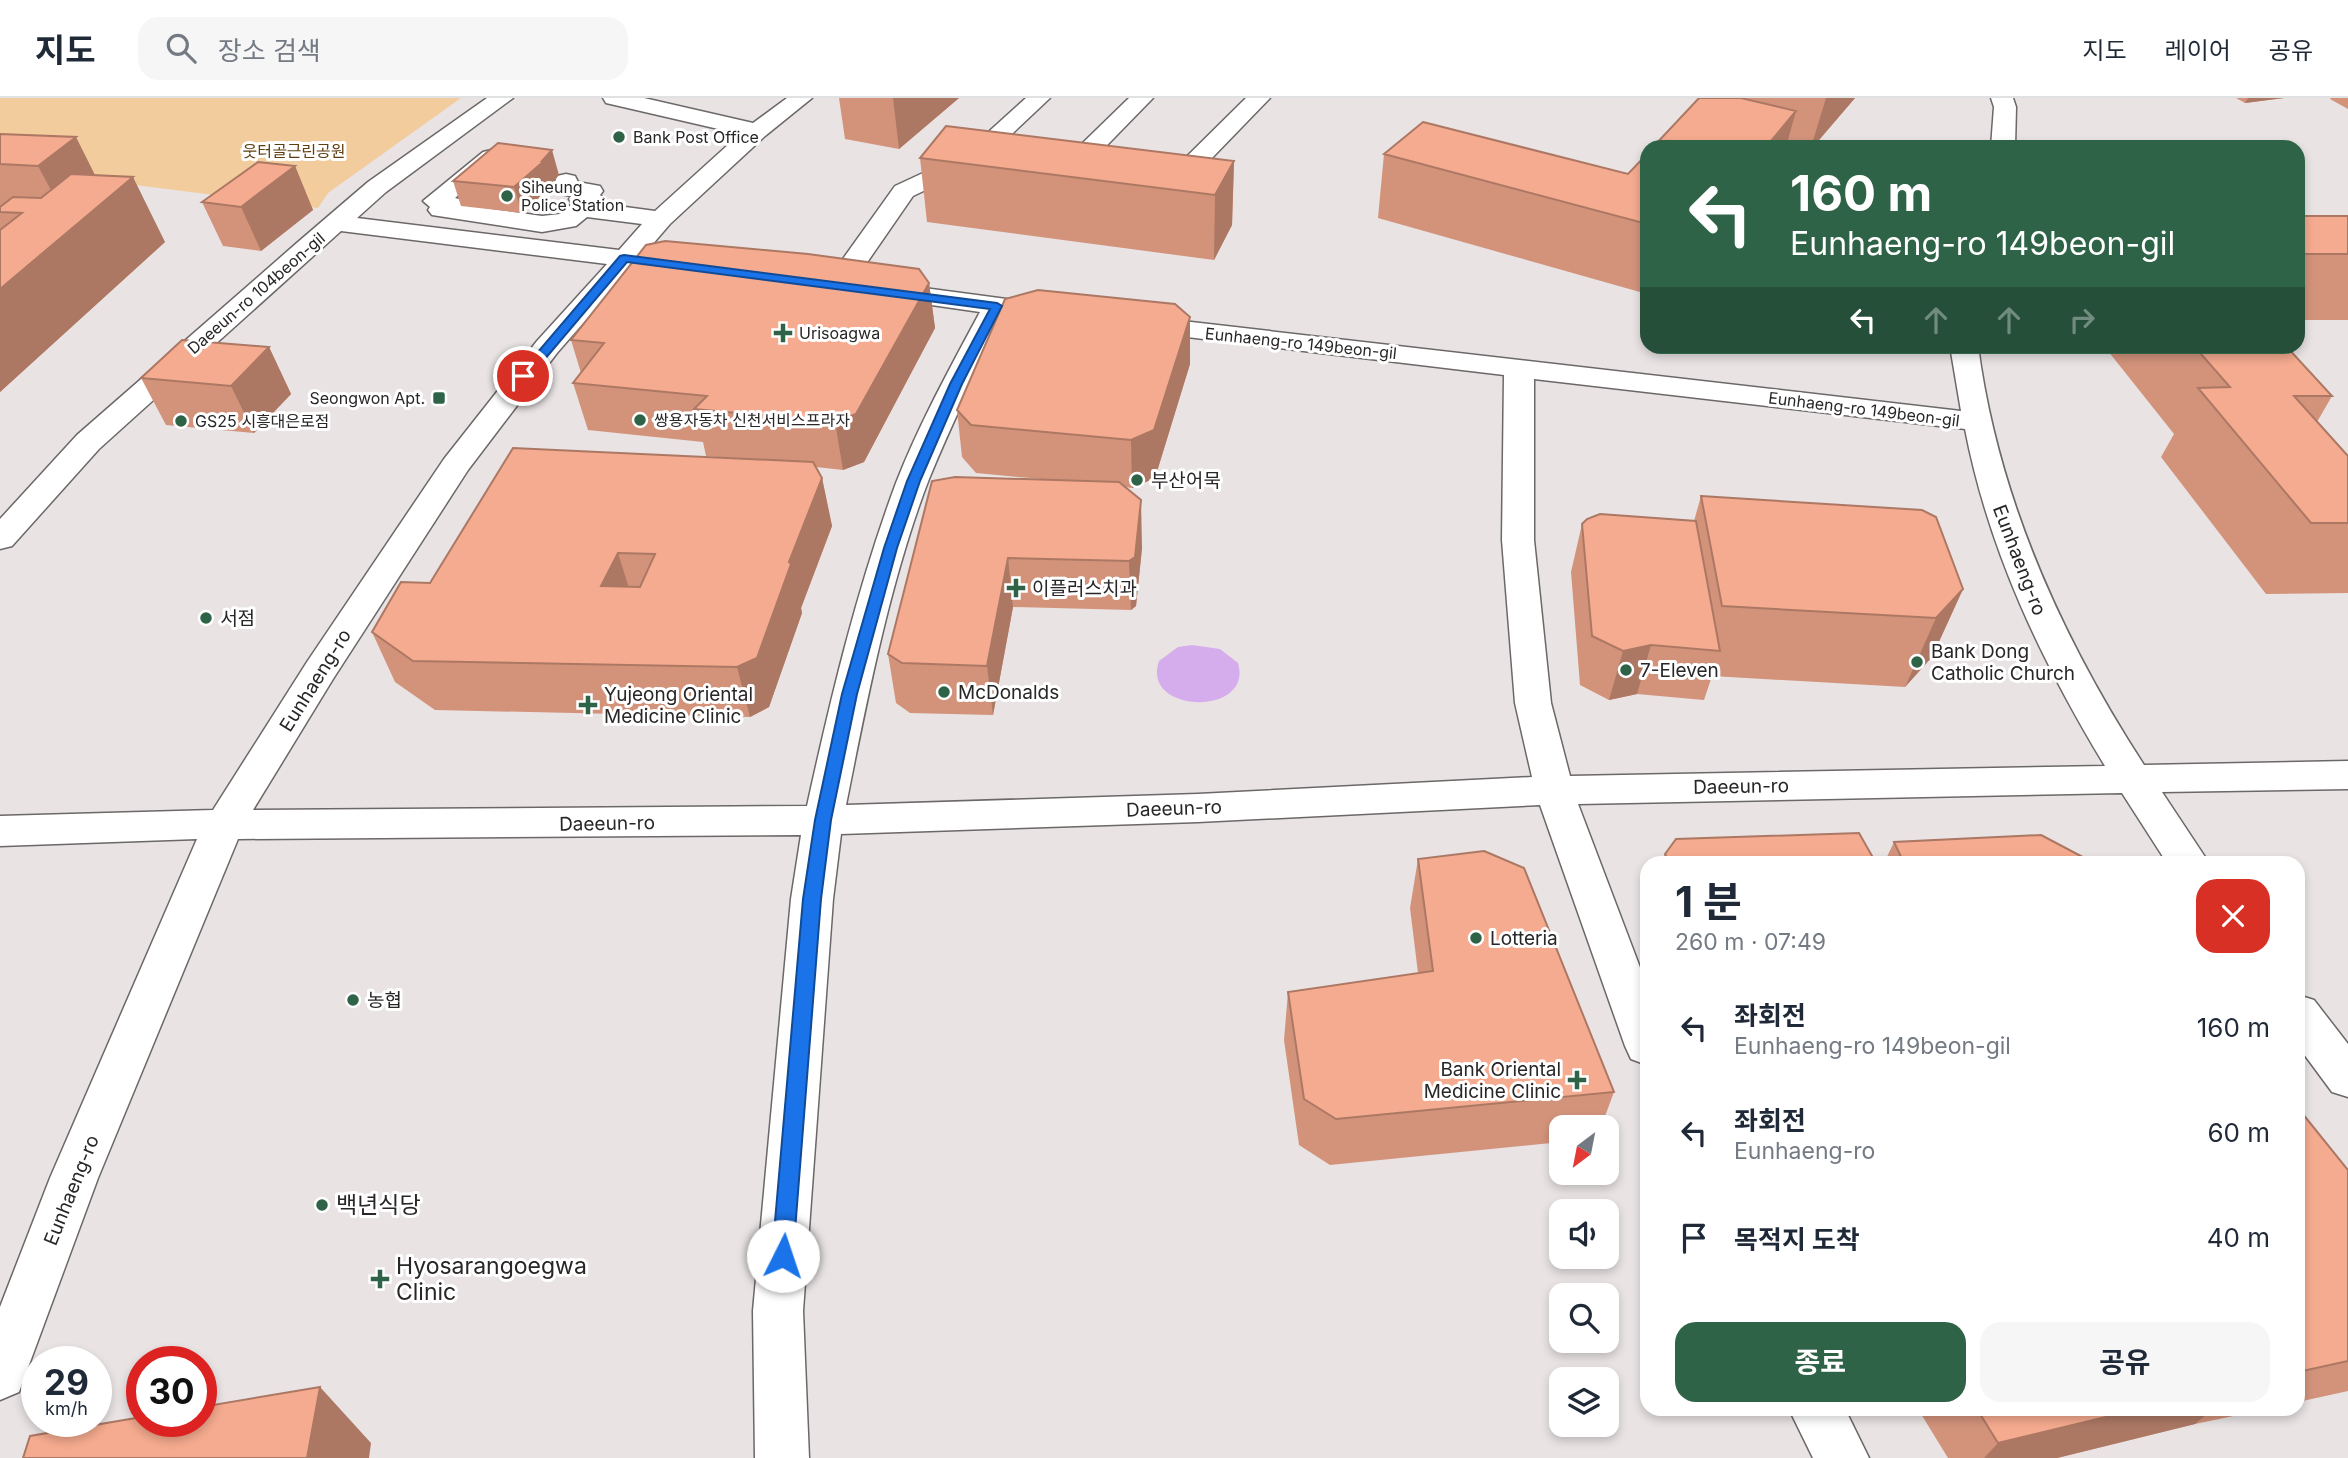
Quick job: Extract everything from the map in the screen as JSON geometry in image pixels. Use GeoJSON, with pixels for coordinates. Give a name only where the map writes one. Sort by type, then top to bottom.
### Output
{"type":"FeatureCollection","features":[{"type":"Feature","properties":{"kind":"street","name":"Daeeun-ro 104beon-gil"},"geometry":{"type":"LineString","coordinates":[[0,539],[88,442],[377,187],[502,98]]}},
{"type":"Feature","properties":{"kind":"street"},"geometry":{"type":"LineString","coordinates":[[614,98],[757,131]]}},
{"type":"Feature","properties":{"kind":"street","name":"Eunhaeng-ro"},"geometry":{"type":"LineString","coordinates":[[0,1374],[74,1178],[224,824],[320,671],[454,466],[547,346],[661,219],[757,131],[801,98]]}},
{"type":"Feature","properties":{"kind":"street"},"geometry":{"type":"LineString","coordinates":[[972,159],[1039,98]]}},
{"type":"Feature","properties":{"kind":"street"},"geometry":{"type":"LineString","coordinates":[[1068,171],[1142,98]]}},
{"type":"Feature","properties":{"kind":"street"},"geometry":{"type":"LineString","coordinates":[[1133,180],[1172,185],[1259,98]]}},
{"type":"Feature","properties":{"kind":"street"},"geometry":{"type":"LineString","coordinates":[[2003,98],[2006,107],[2004,140]]}},
{"type":"Feature","properties":{"kind":"street"},"geometry":{"type":"LineString","coordinates":[[491,157],[436,201],[450,204],[441,210],[542,225],[567,221],[593,201],[581,199],[591,191],[565,188],[566,181]]}},
{"type":"Feature","properties":{"kind":"street"},"geometry":{"type":"LineString","coordinates":[[972,159],[999,162]]}},
{"type":"Feature","properties":{"kind":"street","name":"Eunhaeng-ro 149beon-gil"},"geometry":{"type":"LineString","coordinates":[[972,159],[904,191],[825,282],[1093,318],[1979,422]]}},
{"type":"Feature","properties":{"kind":"street"},"geometry":{"type":"LineString","coordinates":[[1040,167],[1094,174]]}},
{"type":"Feature","properties":{"kind":"street"},"geometry":{"type":"LineString","coordinates":[[551,205],[661,219]]}},
{"type":"Feature","properties":{"kind":"street"},"geometry":{"type":"LineString","coordinates":[[337,223],[718,269]]}},
{"type":"Feature","properties":{"kind":"street"},"geometry":{"type":"LineString","coordinates":[[782,1458],[778,1311],[812,899],[823,820],[850,694],[890,548],[913,481],[956,384],[997,306]]}},
{"type":"Feature","properties":{"kind":"street","name":"Eunhaeng-ro"},"geometry":{"type":"LineString","coordinates":[[1965,354],[2000,513],[2036,606],[2062,658],[2132,779],[2184,856]]}},
{"type":"Feature","properties":{"kind":"street"},"geometry":{"type":"LineString","coordinates":[[1520,367],[1518,540],[1533,703],[1554,790],[1640,1027]]}},
{"type":"Feature","properties":{"kind":"street","name":"Daeeun-ro"},"geometry":{"type":"LineString","coordinates":[[0,831],[224,824],[823,820],[1198,808],[1554,790],[2348,775]]}},
{"type":"Feature","properties":{"kind":"street"},"geometry":{"type":"LineString","coordinates":[[2305,1022],[2348,1078]]}},
{"type":"Feature","properties":{"kind":"street"},"geometry":{"type":"LineString","coordinates":[[1820,1416],[1842,1458]]}},
{"type":"Feature","properties":{"kind":"green space","name":"웃터골근린공원"},"geometry":{"type":"Polygon","coordinates":[[[0,98],[461,98],[328,193],[318,208],[0,168],[0,98]]]}},
{"type":"Feature","properties":{"kind":"shaded area"},"geometry":{"type":"Polygon","coordinates":[[[1192,645],[1220,649],[1238,663],[1238,681],[1230,693],[1215,700],[1197,702],[1180,699],[1166,691],[1158,679],[1159,661],[1178,647],[1192,645]]]}},
{"type":"Feature","properties":{"kind":"building"},"geometry":{"type":"Polygon","coordinates":[[[1699,98],[1741,98],[1796,111],[1772,140],[1660,140],[1699,98]]]}},
{"type":"Feature","properties":{"kind":"building"},"geometry":{"type":"Polygon","coordinates":[[[1423,122],[1628,174],[1640,161],[1640,222],[1384,154],[1423,122]]]}},
{"type":"Feature","properties":{"kind":"building"},"geometry":{"type":"Polygon","coordinates":[[[946,126],[1234,161],[1215,195],[920,158],[946,126]]]}},
{"type":"Feature","properties":{"kind":"building"},"geometry":{"type":"Polygon","coordinates":[[[0,134],[76,137],[38,166],[0,164],[0,134]]]}},
{"type":"Feature","properties":{"kind":"building"},"geometry":{"type":"Polygon","coordinates":[[[498,143],[552,150],[544,161],[514,187],[453,181],[498,143]]]}},
{"type":"Feature","properties":{"kind":"building"},"geometry":{"type":"Polygon","coordinates":[[[258,162],[295,166],[241,207],[202,202],[258,162]]]}},
{"type":"Feature","properties":{"kind":"building"},"geometry":{"type":"Polygon","coordinates":[[[71,174],[133,177],[0,289],[0,230],[22,213],[0,212],[0,207],[13,197],[41,198],[71,174]]]}},
{"type":"Feature","properties":{"kind":"building"},"geometry":{"type":"Polygon","coordinates":[[[2305,216],[2348,216],[2348,254],[2305,254],[2305,216]]]}},
{"type":"Feature","properties":{"kind":"building"},"geometry":{"type":"Polygon","coordinates":[[[665,241],[808,254],[919,269],[929,283],[856,414],[835,422],[694,409],[707,396],[573,383],[604,343],[571,340],[646,245],[665,241]]]}},
{"type":"Feature","properties":{"kind":"building"},"geometry":{"type":"Polygon","coordinates":[[[1038,290],[1175,304],[1190,317],[1154,430],[1131,440],[971,425],[957,410],[1005,299],[1038,290]]]}},
{"type":"Feature","properties":{"kind":"building"},"geometry":{"type":"Polygon","coordinates":[[[182,340],[269,347],[231,386],[141,378],[182,340]]]}},
{"type":"Feature","properties":{"kind":"building"},"geometry":{"type":"Polygon","coordinates":[[[2201,354],[2293,354],[2332,396],[2294,396],[2348,456],[2348,523],[2311,523],[2198,388],[2230,387],[2201,354]]]}},
{"type":"Feature","properties":{"kind":"building"},"geometry":{"type":"Polygon","coordinates":[[[513,448],[813,462],[822,478],[789,562],[791,564],[757,658],[737,667],[413,661],[372,632],[401,582],[430,583],[513,448]],[[618,553],[601,586],[640,587],[655,554],[618,553]]]}},
{"type":"Feature","properties":{"kind":"building"},"geometry":{"type":"Polygon","coordinates":[[[955,477],[1119,482],[1141,500],[1135,557],[1129,561],[1008,558],[987,666],[902,663],[888,654],[932,481],[955,477]]]}},
{"type":"Feature","properties":{"kind":"building"},"geometry":{"type":"Polygon","coordinates":[[[1701,496],[1922,510],[1936,517],[1963,589],[1936,618],[1722,606],[1701,496]]]}},
{"type":"Feature","properties":{"kind":"building"},"geometry":{"type":"Polygon","coordinates":[[[1600,514],[1696,521],[1720,651],[1651,645],[1623,651],[1592,636],[1582,524],[1600,514]]]}},
{"type":"Feature","properties":{"kind":"building"},"geometry":{"type":"Polygon","coordinates":[[[1859,833],[1872,856],[1666,856],[1676,839],[1859,833]]]}},
{"type":"Feature","properties":{"kind":"building"},"geometry":{"type":"Polygon","coordinates":[[[2041,835],[2081,856],[1901,856],[1894,842],[2041,835]]]}},
{"type":"Feature","properties":{"kind":"building"},"geometry":{"type":"Polygon","coordinates":[[[1484,851],[1524,868],[1614,1092],[1336,1119],[1304,1099],[1288,992],[1433,971],[1418,859],[1484,851]]]}},
{"type":"Feature","properties":{"kind":"building"},"geometry":{"type":"Polygon","coordinates":[[[2305,1117],[2348,1170],[2348,1361],[2305,1370],[2305,1117]]]}},
{"type":"Feature","properties":{"kind":"building"},"geometry":{"type":"Polygon","coordinates":[[[320,1387],[307,1458],[23,1458],[30,1437],[112,1437],[112,1422],[126,1420],[126,1437],[217,1437],[217,1404],[320,1387]]]}},
{"type":"Feature","properties":{"kind":"building"},"geometry":{"type":"Polygon","coordinates":[[[1981,1416],[2110,1416],[1998,1443],[1981,1416]]]}},
{"type":"Feature","properties":{"kind":"place","name":"Bank Post Office"},"geometry":{"type":"Point","coordinates":[619,137]}},
{"type":"Feature","properties":{"kind":"place","name":"Siheung Police Station"},"geometry":{"type":"Point","coordinates":[507,196]}},
{"type":"Feature","properties":{"kind":"place","name":"Urisoagwa"},"geometry":{"type":"Point","coordinates":[783,333]}},
{"type":"Feature","properties":{"kind":"place","name":"Seongwon Apt."},"geometry":{"type":"Point","coordinates":[439,398]}},
{"type":"Feature","properties":{"kind":"place","name":"쌍용자동차 신천서비스프라자"},"geometry":{"type":"Point","coordinates":[640,420]}},
{"type":"Feature","properties":{"kind":"place","name":"GS25 시흥대은로점"},"geometry":{"type":"Point","coordinates":[181,421]}},
{"type":"Feature","properties":{"kind":"place","name":"부산어묵"},"geometry":{"type":"Point","coordinates":[1137,480]}},
{"type":"Feature","properties":{"kind":"place","name":"이플러스치과"},"geometry":{"type":"Point","coordinates":[1016,588]}},
{"type":"Feature","properties":{"kind":"place","name":"서점"},"geometry":{"type":"Point","coordinates":[206,618]}},
{"type":"Feature","properties":{"kind":"place","name":"Bank Dong Catholic Church"},"geometry":{"type":"Point","coordinates":[1917,662]}},
{"type":"Feature","properties":{"kind":"place","name":"7-Eleven"},"geometry":{"type":"Point","coordinates":[1626,670]}},
{"type":"Feature","properties":{"kind":"place","name":"McDonalds"},"geometry":{"type":"Point","coordinates":[944,692]}},
{"type":"Feature","properties":{"kind":"place","name":"Yujeong Oriental Medicine Clinic"},"geometry":{"type":"Point","coordinates":[588,705]}},
{"type":"Feature","properties":{"kind":"place","name":"Lotteria"},"geometry":{"type":"Point","coordinates":[1476,938]}},
{"type":"Feature","properties":{"kind":"place","name":"농협"},"geometry":{"type":"Point","coordinates":[353,1000]}},
{"type":"Feature","properties":{"kind":"place","name":"Bank Oriental Medicine Clinic"},"geometry":{"type":"Point","coordinates":[1577,1080]}},
{"type":"Feature","properties":{"kind":"place","name":"백년식당"},"geometry":{"type":"Point","coordinates":[322,1205]}},
{"type":"Feature","properties":{"kind":"place","name":"Hyosarangoegwa Clinic"},"geometry":{"type":"Point","coordinates":[380,1279]}},
{"type":"Feature","properties":{"kind":"route"},"geometry":{"type":"LineString","coordinates":[[523,376],[624,258],[997,306],[956,384],[913,481],[890,548],[850,694],[823,820],[812,899],[783,1256]]}}]}
